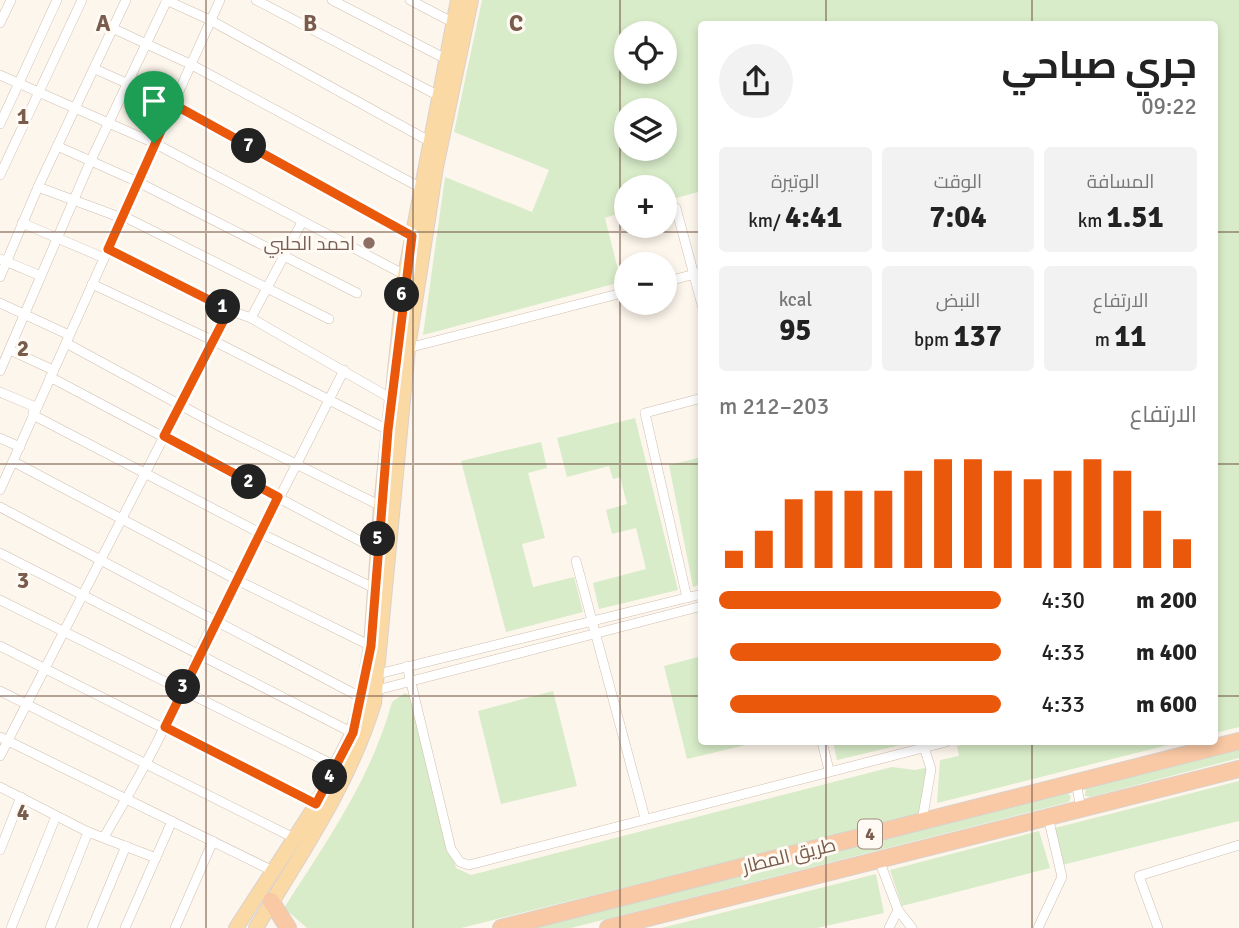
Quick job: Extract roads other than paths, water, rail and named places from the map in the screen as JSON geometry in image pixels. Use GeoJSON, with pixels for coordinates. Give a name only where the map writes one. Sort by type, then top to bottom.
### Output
{"type":"FeatureCollection","features":[{"type":"Feature","properties":{"kind":"highway","name":"طريق المطار"},"geometry":{"type":"LineString","coordinates":[[501,928],[1239,741]]}},
{"type":"Feature","properties":{"kind":"highway","name":"طريق المطار"},"geometry":{"type":"LineString","coordinates":[[608,928],[1239,769]]}},
{"type":"Feature","properties":{"kind":"highway"},"geometry":{"type":"LineString","coordinates":[[271,901],[288,928]]}},
{"type":"Feature","properties":{"kind":"main road"},"geometry":{"type":"LineString","coordinates":[[236,928],[316,804],[353,733],[362,698],[371,646],[381,506],[405,275],[458,0]]}},
{"type":"Feature","properties":{"kind":"main road"},"geometry":{"type":"LineString","coordinates":[[256,928],[345,782],[362,742],[377,690],[408,348],[436,167],[471,0]]}},
{"type":"Feature","properties":{"kind":"street"},"geometry":{"type":"LineString","coordinates":[[0,23],[11,0]]}},
{"type":"Feature","properties":{"kind":"street"},"geometry":{"type":"LineString","coordinates":[[0,124],[57,0]]}},
{"type":"Feature","properties":{"kind":"street"},"geometry":{"type":"LineString","coordinates":[[0,175],[82,0]]}},
{"type":"Feature","properties":{"kind":"street"},"geometry":{"type":"LineString","coordinates":[[0,277],[3,260],[126,0]]}},
{"type":"Feature","properties":{"kind":"street"},"geometry":{"type":"LineString","coordinates":[[0,371],[91,160],[166,0],[210,20],[429,141]]}},
{"type":"Feature","properties":{"kind":"street"},"geometry":{"type":"LineString","coordinates":[[0,490],[220,0]]}},
{"type":"Feature","properties":{"kind":"street"},"geometry":{"type":"LineString","coordinates":[[256,0],[439,96]]}},
{"type":"Feature","properties":{"kind":"street"},"geometry":{"type":"LineString","coordinates":[[332,0],[446,60]]}},
{"type":"Feature","properties":{"kind":"street"},"geometry":{"type":"LineString","coordinates":[[410,0],[454,23]]}},
{"type":"Feature","properties":{"kind":"street"},"geometry":{"type":"LineString","coordinates":[[113,29],[190,64],[421,188]]}},
{"type":"Feature","properties":{"kind":"street"},"geometry":{"type":"LineString","coordinates":[[95,69],[173,104],[412,236]]}},
{"type":"Feature","properties":{"kind":"street"},"geometry":{"type":"LineString","coordinates":[[0,75],[154,143],[405,275]]}},
{"type":"Feature","properties":{"kind":"street"},"geometry":{"type":"LineString","coordinates":[[57,146],[138,182],[356,293]]}},
{"type":"Feature","properties":{"kind":"street"},"geometry":{"type":"LineString","coordinates":[[38,187],[122,217],[329,319]]}},
{"type":"Feature","properties":{"kind":"street"},"geometry":{"type":"LineString","coordinates":[[677,211],[698,274],[677,279]]}},
{"type":"Feature","properties":{"kind":"street"},"geometry":{"type":"LineString","coordinates":[[251,318],[302,222]]}},
{"type":"Feature","properties":{"kind":"street"},"geometry":{"type":"LineString","coordinates":[[22,223],[106,254],[251,318],[392,399]]}},
{"type":"Feature","properties":{"kind":"street"},"geometry":{"type":"LineString","coordinates":[[3,260],[41,276]]}},
{"type":"Feature","properties":{"kind":"street"},"geometry":{"type":"LineString","coordinates":[[92,284],[214,341],[388,430]]}},
{"type":"Feature","properties":{"kind":"street"},"geometry":{"type":"LineString","coordinates":[[408,348],[614,295]]}},
{"type":"Feature","properties":{"kind":"street"},"geometry":{"type":"LineString","coordinates":[[0,303],[26,315],[179,404],[297,466],[381,506]]}},
{"type":"Feature","properties":{"kind":"street"},"geometry":{"type":"LineString","coordinates":[[0,755],[3,739],[44,669],[229,310]]}},
{"type":"Feature","properties":{"kind":"street"},"geometry":{"type":"LineString","coordinates":[[10,350],[377,550]]}},
{"type":"Feature","properties":{"kind":"street"},"geometry":{"type":"LineString","coordinates":[[104,837],[165,727],[214,622],[239,581],[260,533],[297,466],[344,370]]}},
{"type":"Feature","properties":{"kind":"street"},"geometry":{"type":"LineString","coordinates":[[0,392],[33,406],[33,415]]}},
{"type":"Feature","properties":{"kind":"street"},"geometry":{"type":"LineString","coordinates":[[687,598],[645,413],[698,399]]}},
{"type":"Feature","properties":{"kind":"street"},"geometry":{"type":"LineString","coordinates":[[33,415],[260,533],[374,588]]}},
{"type":"Feature","properties":{"kind":"street"},"geometry":{"type":"LineString","coordinates":[[0,438],[20,447]]}},
{"type":"Feature","properties":{"kind":"street"},"geometry":{"type":"LineString","coordinates":[[14,462],[239,581],[371,646]]}},
{"type":"Feature","properties":{"kind":"street"},"geometry":{"type":"LineString","coordinates":[[0,507],[362,698]]}},
{"type":"Feature","properties":{"kind":"street"},"geometry":{"type":"LineString","coordinates":[[0,554],[353,733]]}},
{"type":"Feature","properties":{"kind":"street"},"geometry":{"type":"LineString","coordinates":[[576,561],[645,818]]}},
{"type":"Feature","properties":{"kind":"street"},"geometry":{"type":"LineString","coordinates":[[378,674],[698,595]]}},
{"type":"Feature","properties":{"kind":"street"},"geometry":{"type":"LineString","coordinates":[[0,600],[336,766]]}},
{"type":"Feature","properties":{"kind":"street"},"geometry":{"type":"LineString","coordinates":[[377,690],[698,607]]}},
{"type":"Feature","properties":{"kind":"street"},"geometry":{"type":"LineString","coordinates":[[0,646],[316,804]]}},
{"type":"Feature","properties":{"kind":"street"},"geometry":{"type":"LineString","coordinates":[[407,666],[451,849],[460,862],[469,865],[924,745],[931,769],[922,821]]}},
{"type":"Feature","properties":{"kind":"street"},"geometry":{"type":"LineString","coordinates":[[0,691],[293,838]]}},
{"type":"Feature","properties":{"kind":"street"},"geometry":{"type":"LineString","coordinates":[[3,739],[271,870]]}},
{"type":"Feature","properties":{"kind":"street"},"geometry":{"type":"LineString","coordinates":[[823,745],[830,770]]}},
{"type":"Feature","properties":{"kind":"street"},"geometry":{"type":"LineString","coordinates":[[1076,782],[1081,809]]}},
{"type":"Feature","properties":{"kind":"street"},"geometry":{"type":"LineString","coordinates":[[0,787],[88,832],[156,858]]}},
{"type":"Feature","properties":{"kind":"street"},"geometry":{"type":"LineString","coordinates":[[0,850],[21,797]]}},
{"type":"Feature","properties":{"kind":"street"},"geometry":{"type":"LineString","coordinates":[[11,928],[56,816]]}},
{"type":"Feature","properties":{"kind":"street"},"geometry":{"type":"LineString","coordinates":[[1038,928],[1062,877],[1048,817]]}},
{"type":"Feature","properties":{"kind":"street"},"geometry":{"type":"LineString","coordinates":[[125,928],[172,821]]}},
{"type":"Feature","properties":{"kind":"street"},"geometry":{"type":"LineString","coordinates":[[50,928],[88,832]]}},
{"type":"Feature","properties":{"kind":"street"},"geometry":{"type":"LineString","coordinates":[[175,928],[213,841]]}},
{"type":"Feature","properties":{"kind":"street"},"geometry":{"type":"LineString","coordinates":[[1158,928],[1139,876],[1239,845]]}},
{"type":"Feature","properties":{"kind":"street"},"geometry":{"type":"LineString","coordinates":[[92,928],[126,846]]}},
{"type":"Feature","properties":{"kind":"street"},"geometry":{"type":"LineString","coordinates":[[879,860],[898,910],[912,928]]}},
{"type":"Feature","properties":{"kind":"street"},"geometry":{"type":"LineString","coordinates":[[889,928],[898,910]]}},
{"type":"Feature","properties":{"kind":"place","name":"احمد الحلبي"},"geometry":{"type":"Point","coordinates":[369,243]}}]}
